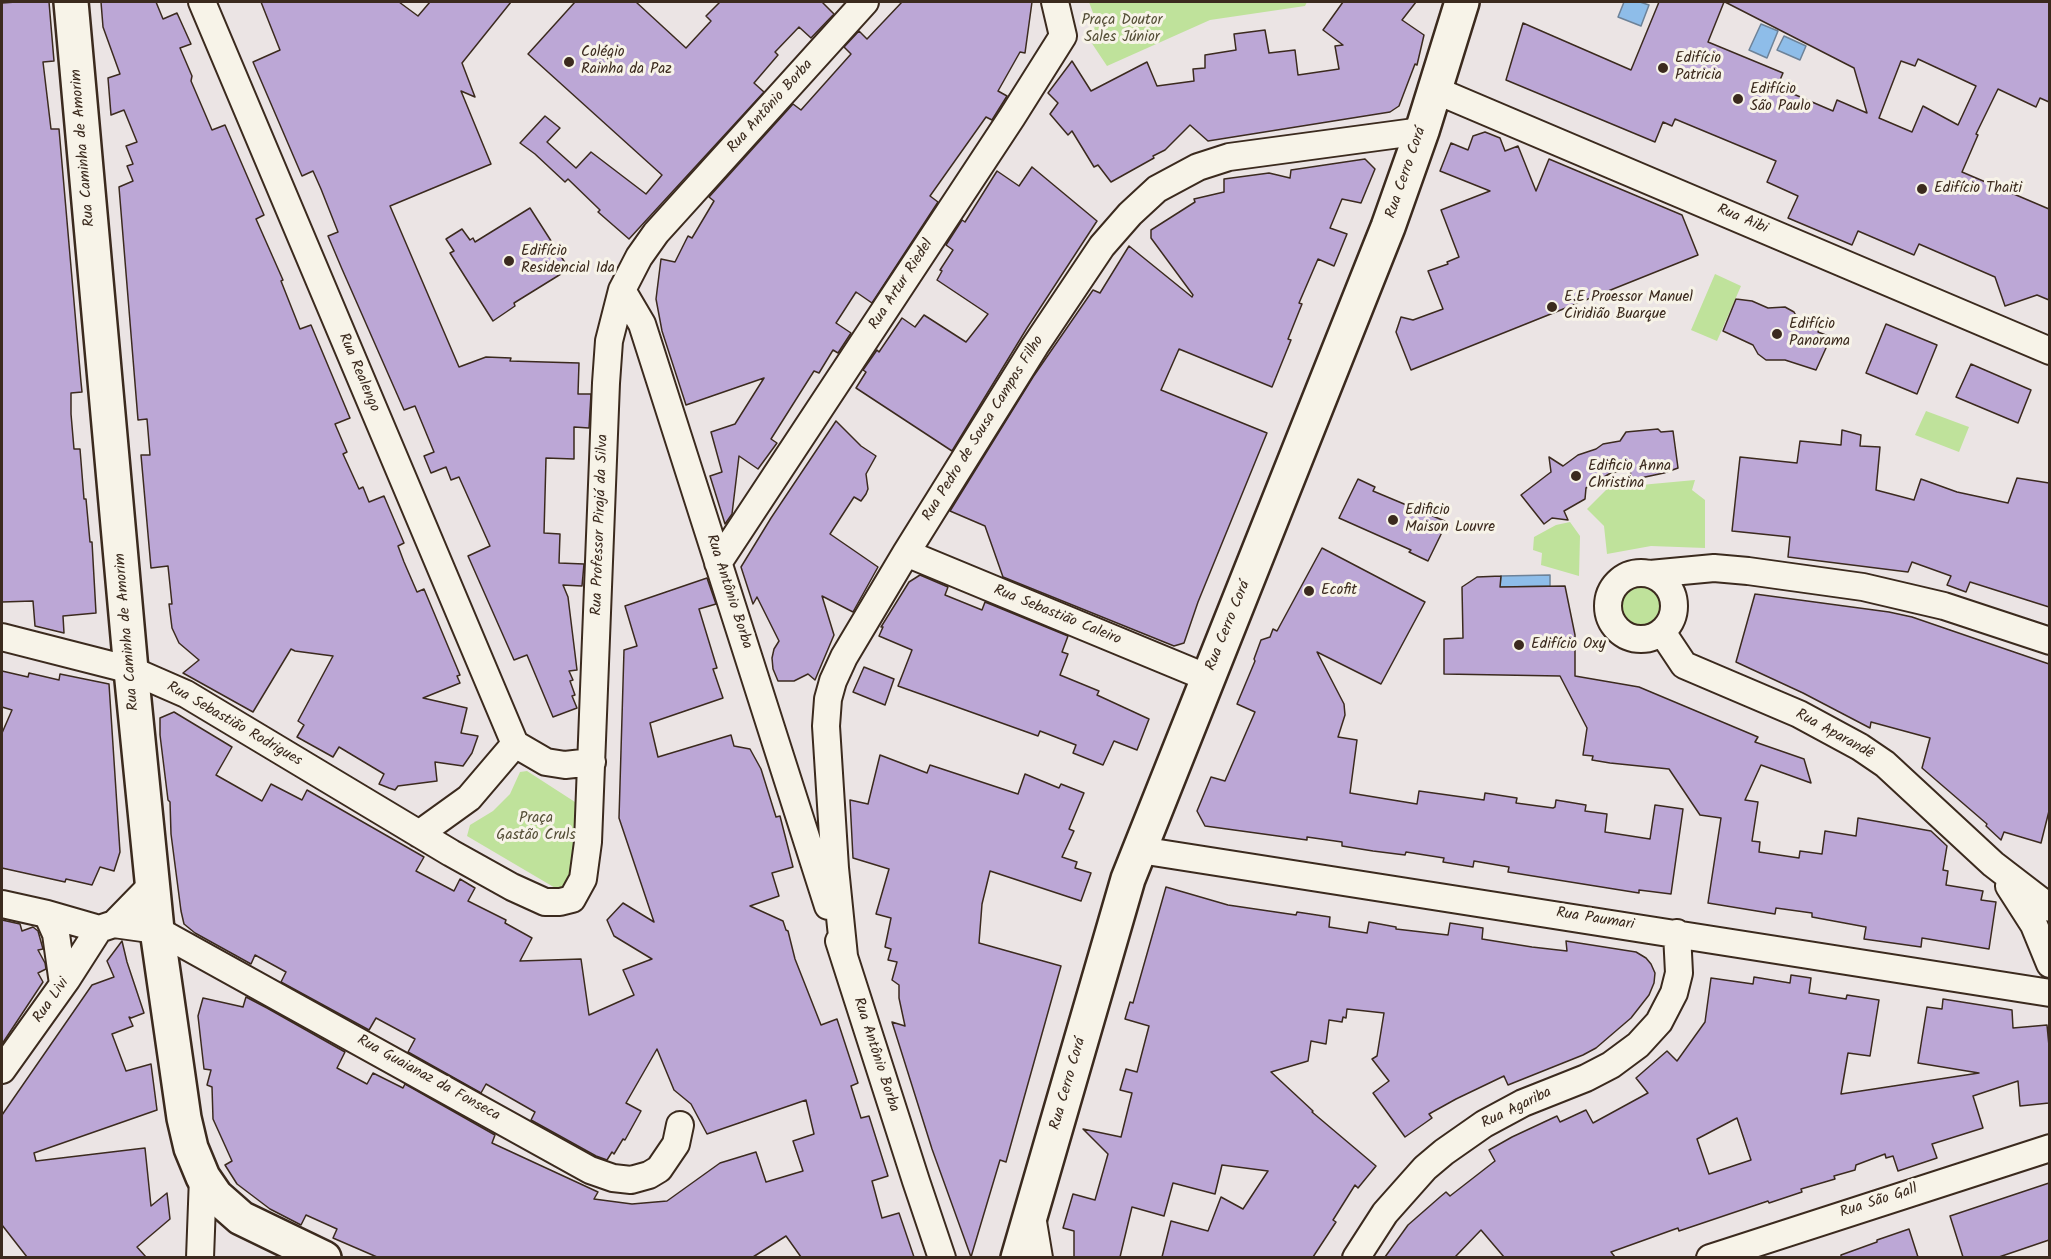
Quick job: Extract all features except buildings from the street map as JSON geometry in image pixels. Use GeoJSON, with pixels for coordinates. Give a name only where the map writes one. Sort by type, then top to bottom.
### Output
{"type":"FeatureCollection","features":[{"type":"Feature","properties":{"kind":"main road","name":"Rua Caminha de Amorim"},"geometry":{"type":"LineString","coordinates":[[71,2],[131,670],[157,930],[184,1118],[191,1148],[203,1177]]}},
{"type":"Feature","properties":{"kind":"main road","name":"Rua Cerro Corá"},"geometry":{"type":"LineString","coordinates":[[1018,1257],[1128,879],[1384,237],[1422,131],[1462,2]]}},
{"type":"Feature","properties":{"kind":"main road"},"geometry":{"type":"LineString","coordinates":[[203,1177],[216,1196],[241,1218],[324,1257]]}},
{"type":"Feature","properties":{"kind":"street","name":"Rua Realengo"},"geometry":{"type":"LineString","coordinates":[[202,2],[515,744]]}},
{"type":"Feature","properties":{"kind":"street","name":"Rua Antônio Borba"},"geometry":{"type":"LineString","coordinates":[[865,2],[656,233],[639,257],[622,290],[642,324],[942,1257]]}},
{"type":"Feature","properties":{"kind":"street","name":"Rua Artur Riedel"},"geometry":{"type":"LineString","coordinates":[[718,563],[1063,36],[1055,2]]}},
{"type":"Feature","properties":{"kind":"street","name":"Rua Aibi"},"geometry":{"type":"LineString","coordinates":[[1435,90],[2049,351]]}},
{"type":"Feature","properties":{"kind":"street","name":"Rua Pedro de Sousa Campos Filho"},"geometry":{"type":"LineString","coordinates":[[844,956],[835,868],[826,726],[828,699],[833,681],[844,657],[906,553],[1035,346],[1102,246],[1130,214],[1157,189],[1198,167],[1229,157],[1422,131]]}},
{"type":"Feature","properties":{"kind":"street","name":"Rua Professor Pirajá da Silva"},"geometry":{"type":"LineString","coordinates":[[592,762],[606,383],[609,341],[622,290]]}},
{"type":"Feature","properties":{"kind":"street","name":"Rua Sebastião Caleiro"},"geometry":{"type":"LineString","coordinates":[[906,553],[1208,678]]}},
{"type":"Feature","properties":{"kind":"street"},"geometry":{"type":"LineString","coordinates":[[1673,597],[1714,568]]}},
{"type":"Feature","properties":{"kind":"street"},"geometry":{"type":"LineString","coordinates":[[1650,574],[1669,587],[1675,607],[1673,616],[1662,632],[1653,637],[1633,638],[1616,627],[1610,618],[1608,608],[1614,588],[1629,575],[1714,568],[1814,579],[1901,595],[1944,606],[2049,641]]}},
{"type":"Feature","properties":{"kind":"street","name":"Rua Aparandê"},"geometry":{"type":"LineString","coordinates":[[1662,632],[1684,665],[1799,714],[1832,731],[1885,764],[1994,864],[2049,908]]}},
{"type":"Feature","properties":{"kind":"street","name":"Rua Sebastião Rodrigues"},"geometry":{"type":"LineString","coordinates":[[2,637],[131,670],[186,694],[419,834]]}},
{"type":"Feature","properties":{"kind":"street"},"geometry":{"type":"LineString","coordinates":[[515,744],[546,762],[565,765],[592,762],[586,862],[583,879],[572,898],[552,903],[537,899],[419,834],[469,798],[515,744]]}},
{"type":"Feature","properties":{"kind":"street","name":"Rua Paumari"},"geometry":{"type":"LineString","coordinates":[[1140,850],[2038,991]]}},
{"type":"Feature","properties":{"kind":"street","name":"Rua Aparandê"},"geometry":{"type":"LineString","coordinates":[[1994,864],[2026,910],[2042,940],[2049,964]]}},
{"type":"Feature","properties":{"kind":"street","name":"Rua Livi"},"geometry":{"type":"LineString","coordinates":[[2,1070],[107,927],[153,884]]}},
{"type":"Feature","properties":{"kind":"street"},"geometry":{"type":"LineString","coordinates":[[2,904],[107,927],[157,930]]}},
{"type":"Feature","properties":{"kind":"street"},"geometry":{"type":"LineString","coordinates":[[47,914],[56,934],[63,984]]}},
{"type":"Feature","properties":{"kind":"street","name":"Rua Guaianaz da Fonseca"},"geometry":{"type":"LineString","coordinates":[[157,930],[590,1170],[631,1180],[649,1175],[660,1168],[676,1144],[680,1125]]}},
{"type":"Feature","properties":{"kind":"street","name":"Rua Agariba"},"geometry":{"type":"LineString","coordinates":[[1356,1257],[1384,1213],[1425,1168],[1444,1152],[1484,1124],[1523,1104],[1586,1078],[1611,1065],[1638,1046],[1659,1022],[1674,993],[1679,973],[1677,933]]}},
{"type":"Feature","properties":{"kind":"street","name":"Rua Agariba"},"geometry":{"type":"LineString","coordinates":[[1679,973],[1706,938]]}},
{"type":"Feature","properties":{"kind":"street"},"geometry":{"type":"LineString","coordinates":[[2038,991],[2042,940]]}},
{"type":"Feature","properties":{"kind":"street","name":"Rua São Gall"},"geometry":{"type":"LineString","coordinates":[[1710,1257],[2049,1148]]}},
{"type":"Feature","properties":{"kind":"street","name":"Rua Caminha de Amorim"},"geometry":{"type":"LineString","coordinates":[[200,1257],[203,1177]]}},
{"type":"Feature","properties":{"kind":"street"},"geometry":{"type":"LineString","coordinates":[[1032,1211],[1039,1257]]}},
{"type":"Feature","properties":{"kind":"green space","name":"Praça Doutor Sales Júnior"},"geometry":{"type":"Polygon","coordinates":[[[1089,2],[1307,2],[1305,6],[1210,20],[1107,66],[1091,42],[1096,21],[1089,2]]]}},
{"type":"Feature","properties":{"kind":"green space"},"geometry":{"type":"Polygon","coordinates":[[[1715,274],[1741,286],[1717,341],[1691,330],[1715,274]]]}},
{"type":"Feature","properties":{"kind":"green space"},"geometry":{"type":"Polygon","coordinates":[[[1926,411],[1969,427],[1959,452],[1915,435],[1926,411]]]}},
{"type":"Feature","properties":{"kind":"green space"},"geometry":{"type":"Polygon","coordinates":[[[1695,480],[1692,490],[1705,500],[1705,548],[1651,546],[1607,554],[1604,526],[1587,509],[1608,488],[1695,480]]]}},
{"type":"Feature","properties":{"kind":"green space"},"geometry":{"type":"Polygon","coordinates":[[[1570,522],[1580,536],[1579,576],[1541,565],[1542,553],[1533,550],[1534,537],[1556,525],[1570,522]]]}},
{"type":"Feature","properties":{"kind":"green space"},"geometry":{"type":"Polygon","coordinates":[[[1642,587],[1657,593],[1663,608],[1657,623],[1642,629],[1627,623],[1621,608],[1627,593],[1642,587]]]}},
{"type":"Feature","properties":{"kind":"green space","name":"Praça Gastão Cruls"},"geometry":{"type":"Polygon","coordinates":[[[527,771],[575,802],[579,814],[571,885],[557,889],[467,836],[470,825],[493,811],[510,794],[520,772],[527,771]]]}},
{"type":"Feature","properties":{"kind":"water"},"geometry":{"type":"Polygon","coordinates":[[[1624,2],[1640,2],[1649,5],[1641,26],[1618,17],[1624,2]]]}},
{"type":"Feature","properties":{"kind":"water"},"geometry":{"type":"Polygon","coordinates":[[[1761,24],[1778,31],[1767,58],[1749,50],[1761,24]]]}},
{"type":"Feature","properties":{"kind":"water"},"geometry":{"type":"Polygon","coordinates":[[[1784,36],[1806,46],[1800,60],[1777,50],[1784,36]]]}},
{"type":"Feature","properties":{"kind":"water"},"geometry":{"type":"Polygon","coordinates":[[[1550,575],[1550,586],[1500,587],[1501,576],[1550,575]]]}},
{"type":"Feature","properties":{"kind":"place","name":"Colégio Rainha da Paz"},"geometry":{"type":"Point","coordinates":[569,62]}},
{"type":"Feature","properties":{"kind":"place","name":"Edifício Patricia"},"geometry":{"type":"Point","coordinates":[1663,68]}},
{"type":"Feature","properties":{"kind":"place","name":"Edifício São Paulo"},"geometry":{"type":"Point","coordinates":[1738,99]}},
{"type":"Feature","properties":{"kind":"place","name":"Edifício Thaiti"},"geometry":{"type":"Point","coordinates":[1922,189]}},
{"type":"Feature","properties":{"kind":"place","name":"Edifício Residencial Ida"},"geometry":{"type":"Point","coordinates":[509,261]}},
{"type":"Feature","properties":{"kind":"place","name":"E.E Proessor Manuel Ciridião Buarque"},"geometry":{"type":"Point","coordinates":[1552,307]}},
{"type":"Feature","properties":{"kind":"place","name":"Edifício Panorama"},"geometry":{"type":"Point","coordinates":[1777,334]}},
{"type":"Feature","properties":{"kind":"place","name":"Edificio Anna Christina"},"geometry":{"type":"Point","coordinates":[1576,476]}},
{"type":"Feature","properties":{"kind":"place","name":"Edificio Maison Louvre"},"geometry":{"type":"Point","coordinates":[1393,520]}},
{"type":"Feature","properties":{"kind":"place","name":"Ecofit"},"geometry":{"type":"Point","coordinates":[1309,591]}},
{"type":"Feature","properties":{"kind":"place","name":"Edifício Oxy"},"geometry":{"type":"Point","coordinates":[1519,645]}}]}
